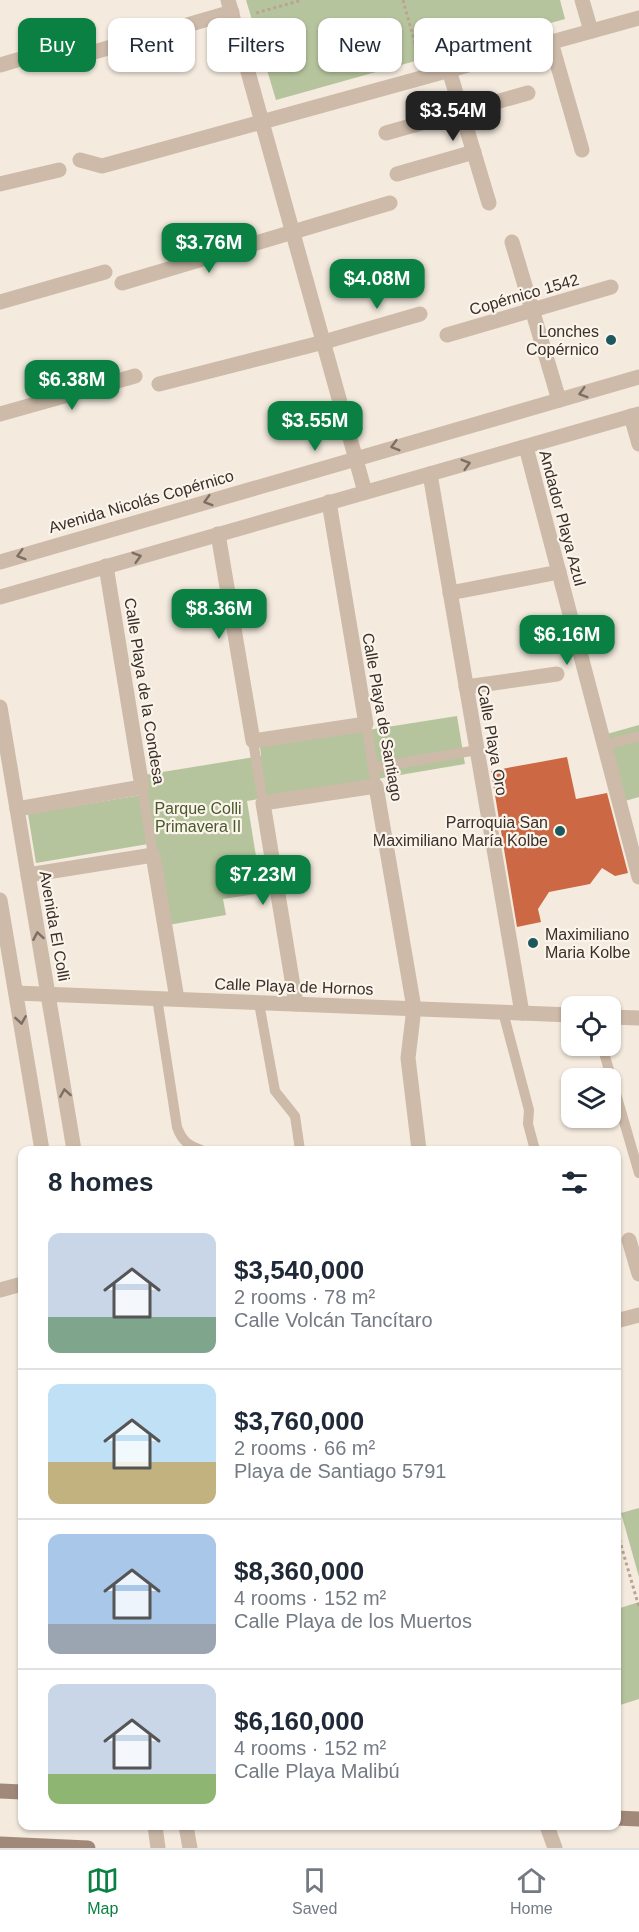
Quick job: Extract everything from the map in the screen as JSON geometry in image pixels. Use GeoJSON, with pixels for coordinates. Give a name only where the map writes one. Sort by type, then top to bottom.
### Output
{"type":"FeatureCollection","features":[{"type":"Feature","properties":{"kind":"main road"},"geometry":{"type":"LineString","coordinates":[[0,1791],[18,1792]]}},
{"type":"Feature","properties":{"kind":"main road"},"geometry":{"type":"LineString","coordinates":[[621,1818],[639,1819]]}},
{"type":"Feature","properties":{"kind":"main road"},"geometry":{"type":"LineString","coordinates":[[0,1844],[88,1848]]}},
{"type":"Feature","properties":{"kind":"street"},"geometry":{"type":"LineString","coordinates":[[582,0],[591,31]]}},
{"type":"Feature","properties":{"kind":"street"},"geometry":{"type":"LineString","coordinates":[[96,50],[230,6],[365,492]]}},
{"type":"Feature","properties":{"kind":"street"},"geometry":{"type":"LineString","coordinates":[[553,41],[639,18]]}},
{"type":"Feature","properties":{"kind":"street"},"geometry":{"type":"LineString","coordinates":[[553,49],[582,150]]}},
{"type":"Feature","properties":{"kind":"street"},"geometry":{"type":"LineString","coordinates":[[0,65],[18,60]]}},
{"type":"Feature","properties":{"kind":"street"},"geometry":{"type":"LineString","coordinates":[[80,160],[102,166],[442,72]]}},
{"type":"Feature","properties":{"kind":"street"},"geometry":{"type":"LineString","coordinates":[[450,72],[489,203]]}},
{"type":"Feature","properties":{"kind":"street"},"geometry":{"type":"LineString","coordinates":[[386,133],[528,93]]}},
{"type":"Feature","properties":{"kind":"street"},"geometry":{"type":"LineString","coordinates":[[397,174],[474,152]]}},
{"type":"Feature","properties":{"kind":"street"},"geometry":{"type":"LineString","coordinates":[[0,184],[59,170]]}},
{"type":"Feature","properties":{"kind":"street"},"geometry":{"type":"LineString","coordinates":[[122,283],[390,203]]}},
{"type":"Feature","properties":{"kind":"street"},"geometry":{"type":"LineString","coordinates":[[512,242],[559,400]]}},
{"type":"Feature","properties":{"kind":"street"},"geometry":{"type":"LineString","coordinates":[[0,302],[105,272]]}},
{"type":"Feature","properties":{"kind":"street","name":"Copérnico 1542"},"geometry":{"type":"LineString","coordinates":[[447,335],[612,287]]}},
{"type":"Feature","properties":{"kind":"street"},"geometry":{"type":"LineString","coordinates":[[159,384],[324,342],[420,314]]}},
{"type":"Feature","properties":{"kind":"street"},"geometry":{"type":"LineString","coordinates":[[0,414],[135,375]]}},
{"type":"Feature","properties":{"kind":"street","name":"Avenida Nicolás Copérnico"},"geometry":{"type":"LineString","coordinates":[[0,562],[639,378]]}},
{"type":"Feature","properties":{"kind":"street"},"geometry":{"type":"LineString","coordinates":[[0,597],[635,415],[639,444]]}},
{"type":"Feature","properties":{"kind":"street","name":"Andador Playa Azul"},"geometry":{"type":"LineString","coordinates":[[526,447],[639,877]]}},
{"type":"Feature","properties":{"kind":"street","name":"Calle Playa Oro"},"geometry":{"type":"LineString","coordinates":[[430,474],[522,1013]]}},
{"type":"Feature","properties":{"kind":"street","name":"Calle Playa de Santiago"},"geometry":{"type":"LineString","coordinates":[[329,502],[414,1008],[408,1058],[419,1146]]}},
{"type":"Feature","properties":{"kind":"street"},"geometry":{"type":"LineString","coordinates":[[218,534],[296,1004]]}},
{"type":"Feature","properties":{"kind":"street","name":"Calle Playa de la Condesa"},"geometry":{"type":"LineString","coordinates":[[106,566],[177,999]]}},
{"type":"Feature","properties":{"kind":"street"},"geometry":{"type":"LineString","coordinates":[[450,593],[559,573]]}},
{"type":"Feature","properties":{"kind":"street"},"geometry":{"type":"LineString","coordinates":[[466,687],[557,674]]}},
{"type":"Feature","properties":{"kind":"street","name":"Avenida El Colli"},"geometry":{"type":"LineString","coordinates":[[0,707],[73,1146]]}},
{"type":"Feature","properties":{"kind":"street"},"geometry":{"type":"LineString","coordinates":[[253,741],[366,724]]}},
{"type":"Feature","properties":{"kind":"street"},"geometry":{"type":"LineString","coordinates":[[604,745],[639,736]]}},
{"type":"Feature","properties":{"kind":"street"},"geometry":{"type":"LineString","coordinates":[[374,768],[477,750]]}},
{"type":"Feature","properties":{"kind":"street"},"geometry":{"type":"LineString","coordinates":[[263,803],[376,786]]}},
{"type":"Feature","properties":{"kind":"street"},"geometry":{"type":"LineString","coordinates":[[17,809],[142,787]]}},
{"type":"Feature","properties":{"kind":"street"},"geometry":{"type":"LineString","coordinates":[[28,874],[153,855]]}},
{"type":"Feature","properties":{"kind":"street"},"geometry":{"type":"LineString","coordinates":[[0,900],[4,946],[16,993],[41,1146]]}},
{"type":"Feature","properties":{"kind":"street","name":"Calle Playa de Hornos"},"geometry":{"type":"LineString","coordinates":[[16,993],[561,1015]]}},
{"type":"Feature","properties":{"kind":"street"},"geometry":{"type":"LineString","coordinates":[[157,998],[177,1127],[188,1146]]}},
{"type":"Feature","properties":{"kind":"street"},"geometry":{"type":"LineString","coordinates":[[259,1003],[274,1091],[295,1116],[299,1146]]}},
{"type":"Feature","properties":{"kind":"street"},"geometry":{"type":"LineString","coordinates":[[502,1012],[529,1110],[528,1124],[534,1146]]}},
{"type":"Feature","properties":{"kind":"street"},"geometry":{"type":"LineString","coordinates":[[621,1017],[639,1018]]}},
{"type":"Feature","properties":{"kind":"street"},"geometry":{"type":"LineString","coordinates":[[605,1056],[639,1173]]}},
{"type":"Feature","properties":{"kind":"street"},"geometry":{"type":"LineString","coordinates":[[628,1240],[639,1274]]}},
{"type":"Feature","properties":{"kind":"street"},"geometry":{"type":"LineString","coordinates":[[0,1290],[18,1285]]}},
{"type":"Feature","properties":{"kind":"street"},"geometry":{"type":"LineString","coordinates":[[621,1320],[639,1315]]}},
{"type":"Feature","properties":{"kind":"street"},"geometry":{"type":"LineString","coordinates":[[156,1830],[158,1848]]}},
{"type":"Feature","properties":{"kind":"street"},"geometry":{"type":"LineString","coordinates":[[187,1830],[190,1848]]}},
{"type":"Feature","properties":{"kind":"street"},"geometry":{"type":"LineString","coordinates":[[548,1830],[555,1848]]}},
{"type":"Feature","properties":{"kind":"path"},"geometry":{"type":"LineString","coordinates":[[256,13],[302,0]]}},
{"type":"Feature","properties":{"kind":"path"},"geometry":{"type":"LineString","coordinates":[[402,0],[424,77]]}},
{"type":"Feature","properties":{"kind":"path"},"geometry":{"type":"LineString","coordinates":[[621,1545],[639,1607]]}},
{"type":"Feature","properties":{"kind":"green space"},"geometry":{"type":"Polygon","coordinates":[[[246,0],[560,0],[565,19],[553,22],[553,18],[414,18],[414,61],[402,65],[402,18],[318,18],[318,72],[376,72],[276,100],[268,72],[306,72],[306,18],[251,18],[246,0]]]}},
{"type":"Feature","properties":{"kind":"green space","name":"Parque Colli Primavera II"},"geometry":{"type":"Polygon","coordinates":[[[457,716],[465,764],[247,801],[262,893],[223,899],[226,915],[168,925],[154,843],[36,863],[28,814],[147,794],[144,775],[261,756],[260,747],[457,716]]]}},
{"type":"Feature","properties":{"kind":"green space"},"geometry":{"type":"Polygon","coordinates":[[[639,725],[639,797],[625,801],[607,734],[639,725]]]}},
{"type":"Feature","properties":{"kind":"green space"},"geometry":{"type":"Polygon","coordinates":[[[639,1508],[639,1577],[621,1513],[639,1508]]]}},
{"type":"Feature","properties":{"kind":"green space"},"geometry":{"type":"Polygon","coordinates":[[[639,1602],[639,1699],[621,1705],[621,1608],[639,1602]]]}},
{"type":"Feature","properties":{"kind":"building","name":"Parroquia San Maximiliano María Kolbe"},"geometry":{"type":"Polygon","coordinates":[[[567,757],[576,799],[607,793],[628,873],[615,876],[602,868],[590,884],[549,892],[538,909],[541,922],[517,927],[491,771],[567,757]]]}},
{"type":"Feature","properties":{"kind":"place","name":"Lonches Copérnico"},"geometry":{"type":"Point","coordinates":[611,340]}},
{"type":"Feature","properties":{"kind":"place","name":"Parroquia San Maximiliano María Kolbe"},"geometry":{"type":"Point","coordinates":[560,831]}},
{"type":"Feature","properties":{"kind":"place","name":"Maximiliano Maria Kolbe"},"geometry":{"type":"Point","coordinates":[533,943]}}]}
